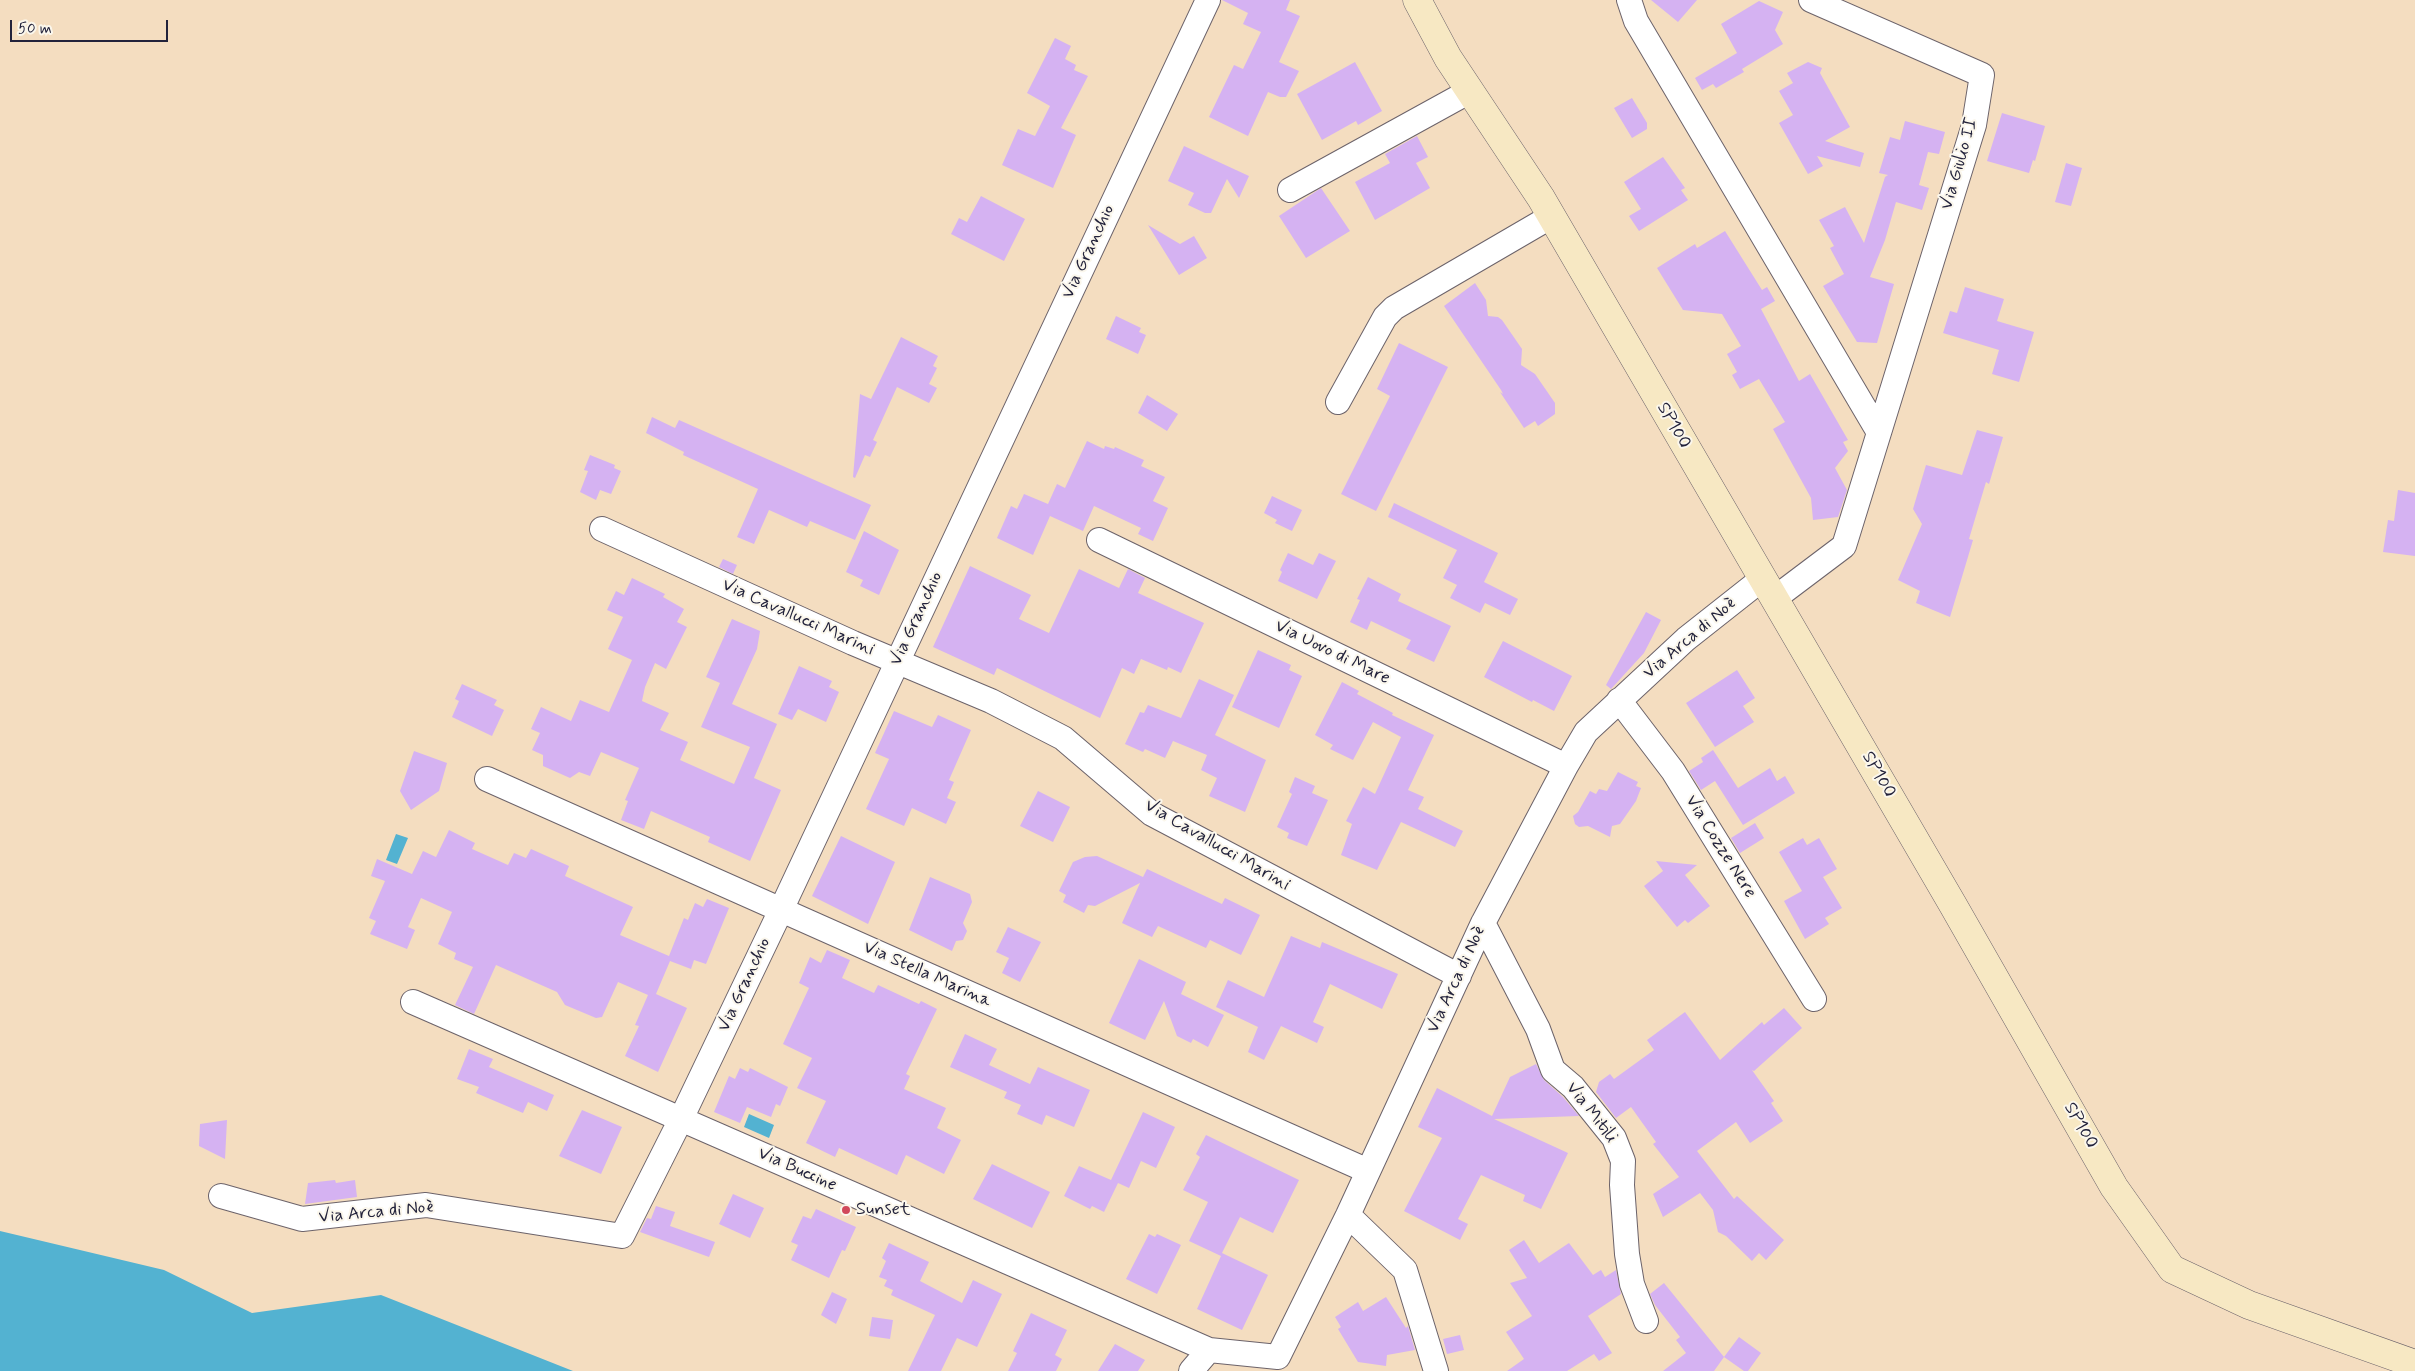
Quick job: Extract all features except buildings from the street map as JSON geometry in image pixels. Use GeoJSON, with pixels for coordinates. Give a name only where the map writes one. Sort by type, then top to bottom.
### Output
{"type":"FeatureCollection","features":[{"type":"Feature","properties":{"kind":"main road","name":"SP100"},"geometry":{"type":"LineString","coordinates":[[1417,0],[1448,58],[1552,216],[2114,1186],[2172,1269],[2249,1305],[2415,1364]]}},
{"type":"Feature","properties":{"kind":"main road"},"geometry":{"type":"LineString","coordinates":[[1438,0],[1448,58]]}},
{"type":"Feature","properties":{"kind":"street","name":"Via Granchio"},"geometry":{"type":"LineString","coordinates":[[622,1236],[682,1119],[1208,0]]}},
{"type":"Feature","properties":{"kind":"street"},"geometry":{"type":"LineString","coordinates":[[1629,0],[1636,21],[1878,430]]}},
{"type":"Feature","properties":{"kind":"street","name":"Via Giulio II"},"geometry":{"type":"LineString","coordinates":[[1768,588],[1844,546],[1878,430],[1974,125],[1982,75],[1811,0]]}},
{"type":"Feature","properties":{"kind":"street"},"geometry":{"type":"LineString","coordinates":[[1290,190],[1470,91]]}},
{"type":"Feature","properties":{"kind":"street"},"geometry":{"type":"LineString","coordinates":[[1338,402],[1385,317],[1394,308],[1552,216]]}},
{"type":"Feature","properties":{"kind":"street","name":"Via Cavallucci Marini"},"geometry":{"type":"LineString","coordinates":[[602,529],[896,662],[991,701],[1063,738],[1152,814],[1459,976]]}},
{"type":"Feature","properties":{"kind":"street","name":"Via Uovo di Mare"},"geometry":{"type":"LineString","coordinates":[[1099,540],[1566,766]]}},
{"type":"Feature","properties":{"kind":"street","name":"Via Arca di Noè"},"geometry":{"type":"LineString","coordinates":[[1209,1350],[1278,1357],[1348,1215],[1483,923],[1586,732],[1686,639],[1768,588]]}},
{"type":"Feature","properties":{"kind":"street","name":"Via Cozze Nere"},"geometry":{"type":"LineString","coordinates":[[1619,700],[1674,771],[1814,1000]]}},
{"type":"Feature","properties":{"kind":"street","name":"Via Stella Marina"},"geometry":{"type":"LineString","coordinates":[[487,779],[1368,1171]]}},
{"type":"Feature","properties":{"kind":"street","name":"Via Mitili"},"geometry":{"type":"LineString","coordinates":[[1483,923],[1538,1030],[1553,1070],[1573,1087],[1614,1138],[1623,1161],[1622,1185],[1627,1254],[1632,1284],[1646,1321]]}},
{"type":"Feature","properties":{"kind":"street","name":"Via Buccine"},"geometry":{"type":"LineString","coordinates":[[414,1002],[1209,1350]]}},
{"type":"Feature","properties":{"kind":"street","name":"Via Arca di Noè"},"geometry":{"type":"LineString","coordinates":[[221,1196],[302,1219],[426,1205],[622,1236]]}},
{"type":"Feature","properties":{"kind":"street"},"geometry":{"type":"LineString","coordinates":[[1348,1215],[1406,1270],[1436,1371]]}},
{"type":"Feature","properties":{"kind":"street"},"geometry":{"type":"LineString","coordinates":[[1193,1370],[1209,1350]]}},
{"type":"Feature","properties":{"kind":"water"},"geometry":{"type":"Polygon","coordinates":[[[396,834],[408,838],[397,864],[386,860],[396,834]]]}},
{"type":"Feature","properties":{"kind":"water"},"geometry":{"type":"Polygon","coordinates":[[[749,1114],[774,1125],[769,1138],[744,1127],[749,1114]]]}},
{"type":"Feature","properties":{"kind":"water"},"geometry":{"type":"Polygon","coordinates":[[[0,1231],[164,1270],[252,1313],[381,1295],[573,1371],[0,1371],[0,1231]]]}},
{"type":"Feature","properties":{"kind":"place","name":"Sunset"},"geometry":{"type":"Point","coordinates":[846,1210]}}]}
